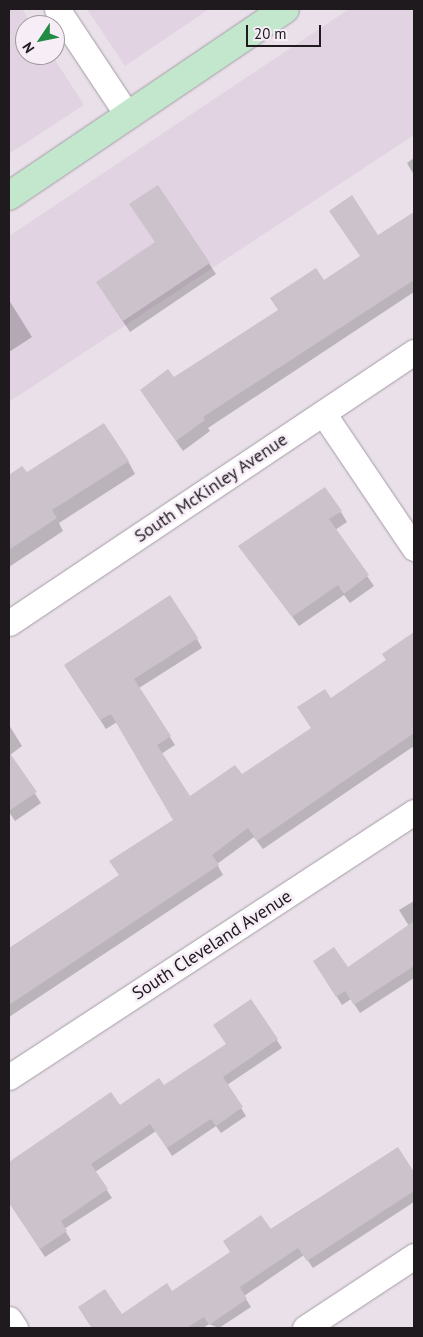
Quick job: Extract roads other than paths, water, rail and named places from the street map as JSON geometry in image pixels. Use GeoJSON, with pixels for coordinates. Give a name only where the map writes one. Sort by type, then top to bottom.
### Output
{"type":"FeatureCollection","features":[{"type":"Feature","properties":{"kind":"street"},"geometry":{"type":"LineString","coordinates":[[57,9],[128,116]]}},
{"type":"Feature","properties":{"kind":"street"},"geometry":{"type":"LineString","coordinates":[[9,196],[285,9]]}},
{"type":"Feature","properties":{"kind":"street","name":"South McKinley Avenue"},"geometry":{"type":"LineString","coordinates":[[9,623],[414,352]]}},
{"type":"Feature","properties":{"kind":"street"},"geometry":{"type":"LineString","coordinates":[[323,413],[414,548]]}},
{"type":"Feature","properties":{"kind":"street","name":"South Cleveland Avenue"},"geometry":{"type":"LineString","coordinates":[[9,1077],[414,812]]}},
{"type":"Feature","properties":{"kind":"street"},"geometry":{"type":"LineString","coordinates":[[305,1328],[414,1256]]}},
{"type":"Feature","properties":{"kind":"street"},"geometry":{"type":"LineString","coordinates":[[9,1319],[15,1328]]}}]}
